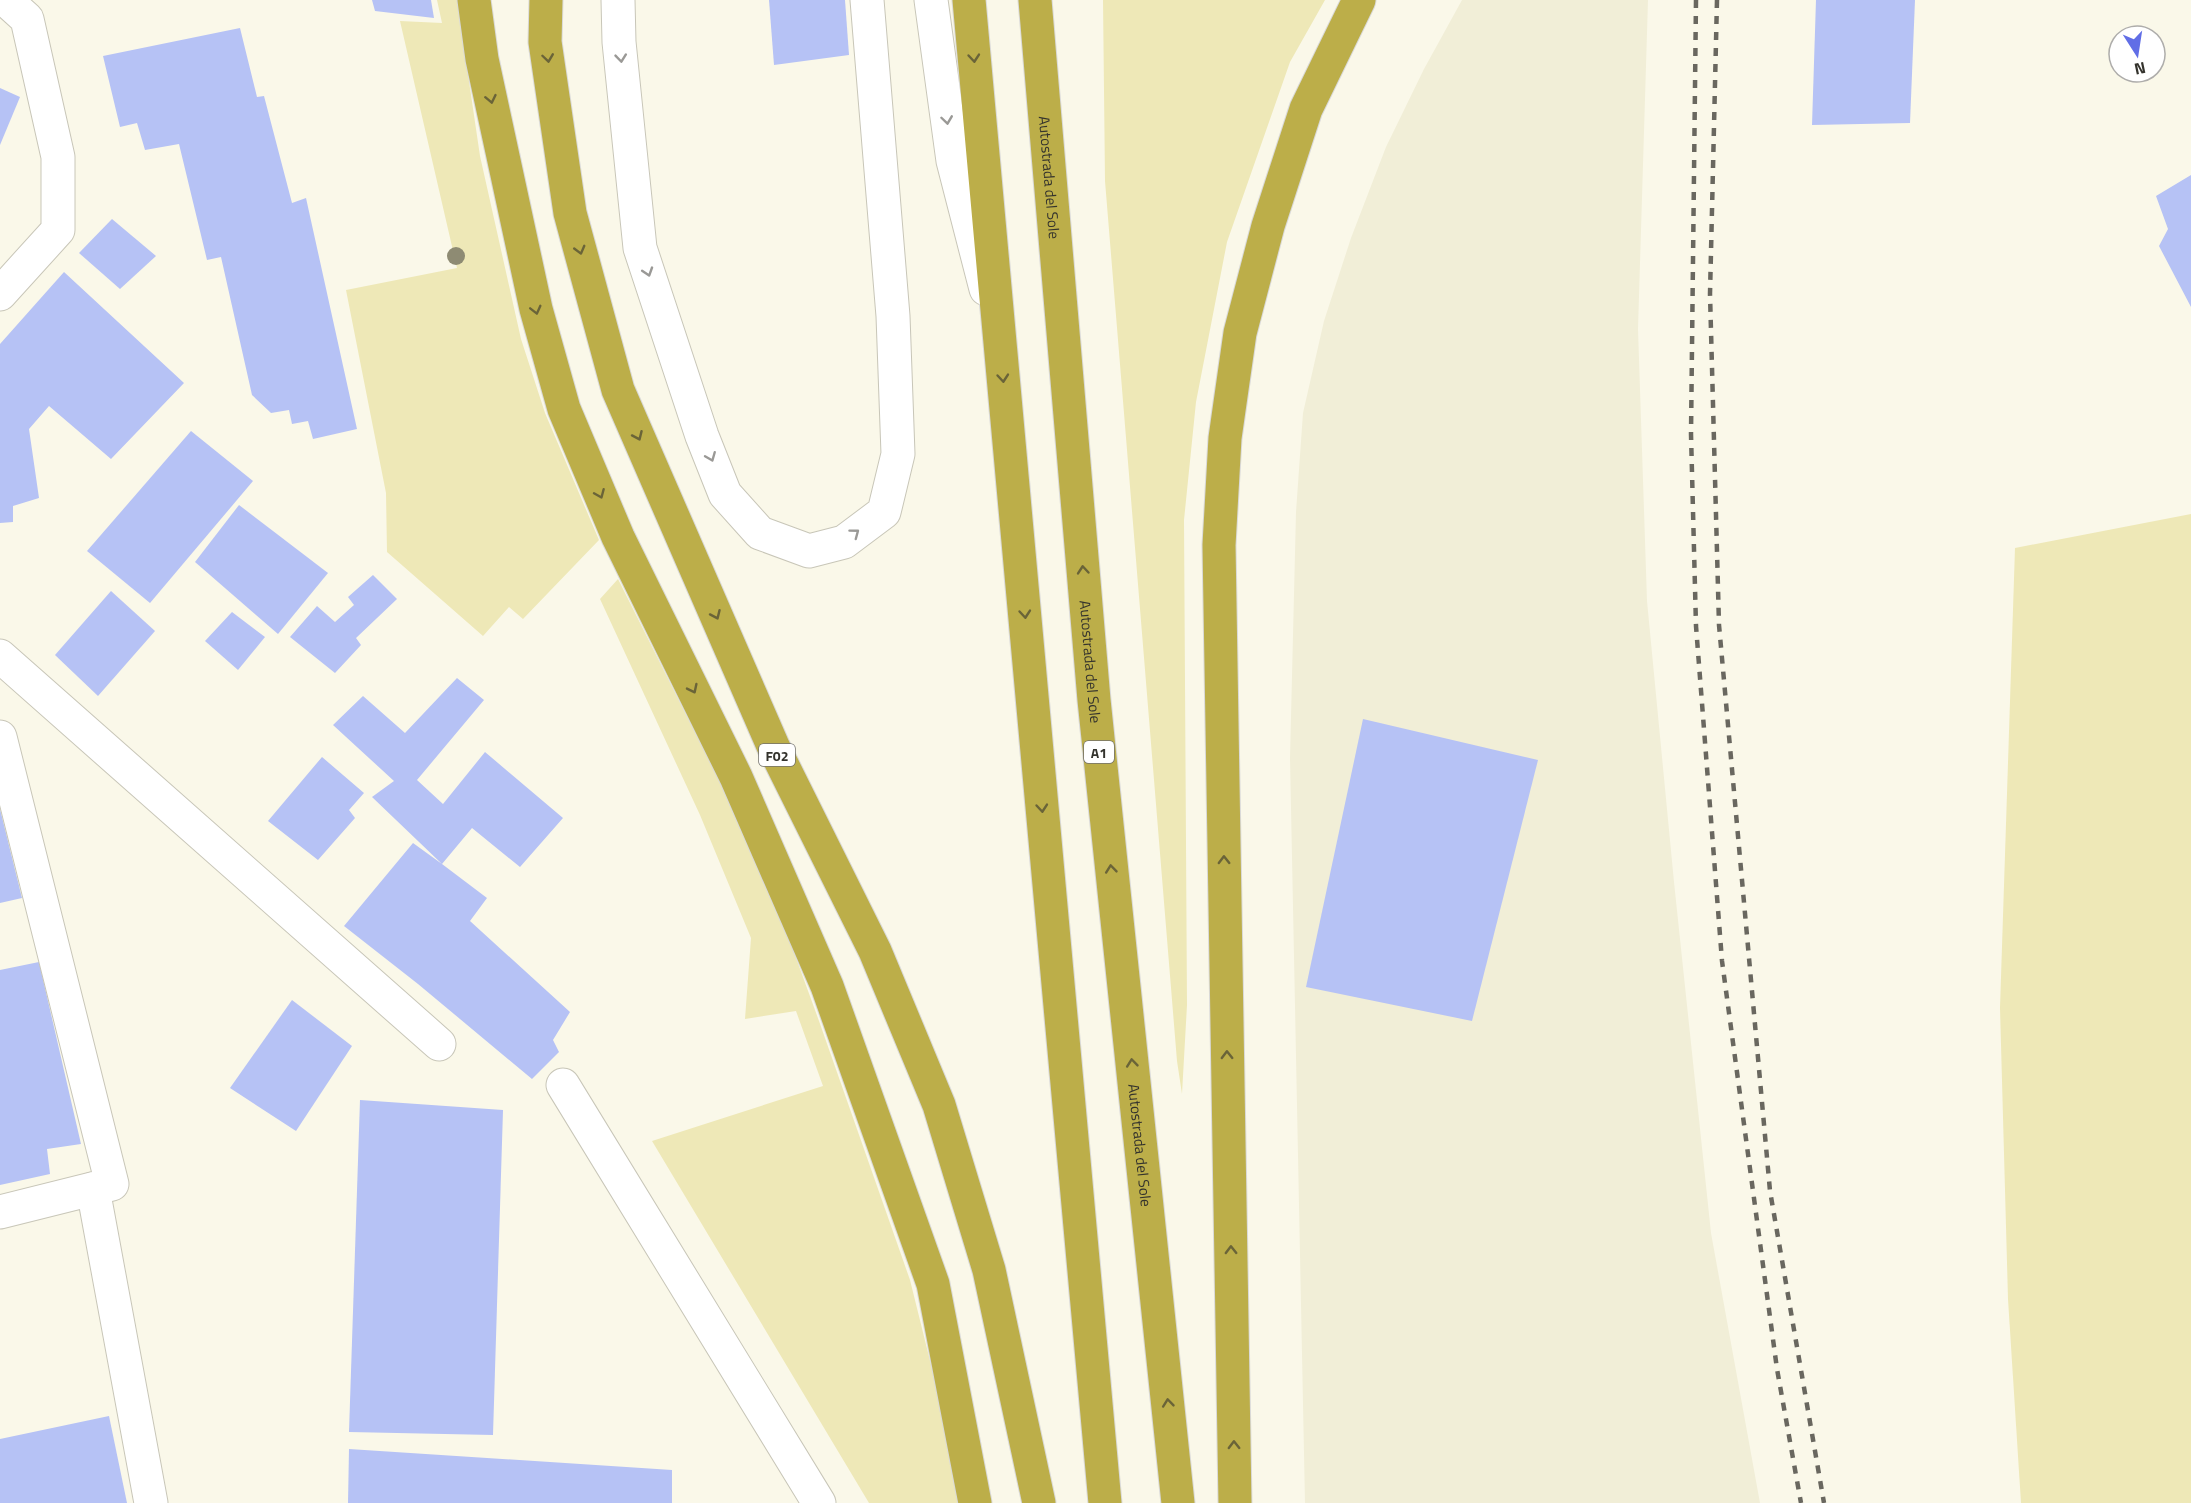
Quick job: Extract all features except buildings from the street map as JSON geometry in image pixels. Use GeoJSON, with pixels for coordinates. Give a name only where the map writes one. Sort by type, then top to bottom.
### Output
{"type":"FeatureCollection","features":[{"type":"Feature","properties":{"kind":"highway"},"geometry":{"type":"LineString","coordinates":[[474,0],[482,59],[536,309],[564,409],[618,537],[736,777],[827,986],[933,1284],[975,1503]]}},
{"type":"Feature","properties":{"kind":"highway","name":"F02"},"geometry":{"type":"LineString","coordinates":[[546,0],[545,42],[570,213],[618,390],[773,746],[875,951],[939,1105],[989,1270],[1039,1503]]}},
{"type":"Feature","properties":{"kind":"highway"},"geometry":{"type":"LineString","coordinates":[[969,0],[1105,1503]]}},
{"type":"Feature","properties":{"kind":"highway","name":"Autostrada del Sole"},"geometry":{"type":"LineString","coordinates":[[1035,0],[1094,700],[1178,1503]]}},
{"type":"Feature","properties":{"kind":"highway"},"geometry":{"type":"LineString","coordinates":[[1235,1503],[1219,545],[1225,438],[1240,333],[1268,226],[1306,109],[1359,0]]}},
{"type":"Feature","properties":{"kind":"street"},"geometry":{"type":"LineString","coordinates":[[0,294],[58,230],[58,157],[27,19],[6,0]]}},
{"type":"Feature","properties":{"kind":"street"},"geometry":{"type":"LineString","coordinates":[[618,0],[619,42],[640,248],[702,436],[726,494],[760,533],[809,551],[844,542],[884,512],[898,454],[893,316],[867,0]]}},
{"type":"Feature","properties":{"kind":"street"},"geometry":{"type":"LineString","coordinates":[[931,0],[953,161],[1000,345]]}},
{"type":"Feature","properties":{"kind":"street"},"geometry":{"type":"LineString","coordinates":[[0,656],[439,1044]]}},
{"type":"Feature","properties":{"kind":"street"},"geometry":{"type":"LineString","coordinates":[[0,737],[112,1184],[0,1212]]}},
{"type":"Feature","properties":{"kind":"street"},"geometry":{"type":"LineString","coordinates":[[563,1085],[819,1503]]}},
{"type":"Feature","properties":{"kind":"street"},"geometry":{"type":"LineString","coordinates":[[93,1189],[151,1503]]}},
{"type":"Feature","properties":{"kind":"shaded area"},"geometry":{"type":"Polygon","coordinates":[[[437,0],[457,0],[480,156],[521,339],[545,413],[599,540],[523,619],[509,607],[483,636],[387,552],[386,493],[346,290],[457,268],[400,21],[442,23],[437,0]]]}},
{"type":"Feature","properties":{"kind":"shaded area"},"geometry":{"type":"Polygon","coordinates":[[[1103,0],[1325,0],[1290,62],[1227,242],[1196,402],[1184,520],[1187,1005],[1182,1094],[1177,1061],[1105,181],[1103,0]]]}},
{"type":"Feature","properties":{"kind":"shaded area"},"geometry":{"type":"Polygon","coordinates":[[[1462,0],[1648,0],[1638,329],[1647,601],[1711,1233],[1760,1503],[1305,1503],[1290,758],[1296,512],[1303,413],[1324,321],[1351,238],[1386,147],[1424,69],[1462,0]]]}},
{"type":"Feature","properties":{"kind":"shaded area"},"geometry":{"type":"Polygon","coordinates":[[[2191,514],[2191,1503],[2021,1503],[2008,1299],[2000,1008],[2015,548],[2191,514]]]}},
{"type":"Feature","properties":{"kind":"shaded area"},"geometry":{"type":"Polygon","coordinates":[[[618,579],[764,870],[910,1280],[939,1397],[960,1503],[869,1503],[652,1141],[823,1086],[796,1011],[745,1019],[751,938],[700,815],[600,599],[618,579]]]}},
{"type":"Feature","properties":{"kind":"railway"},"geometry":{"type":"LineString","coordinates":[[1696,0],[1691,434],[1696,626],[1722,961],[1777,1369],[1801,1503]]}},
{"type":"Feature","properties":{"kind":"railway"},"geometry":{"type":"LineString","coordinates":[[1717,0],[1710,294],[1719,625],[1770,1191],[1824,1503]]}}]}
